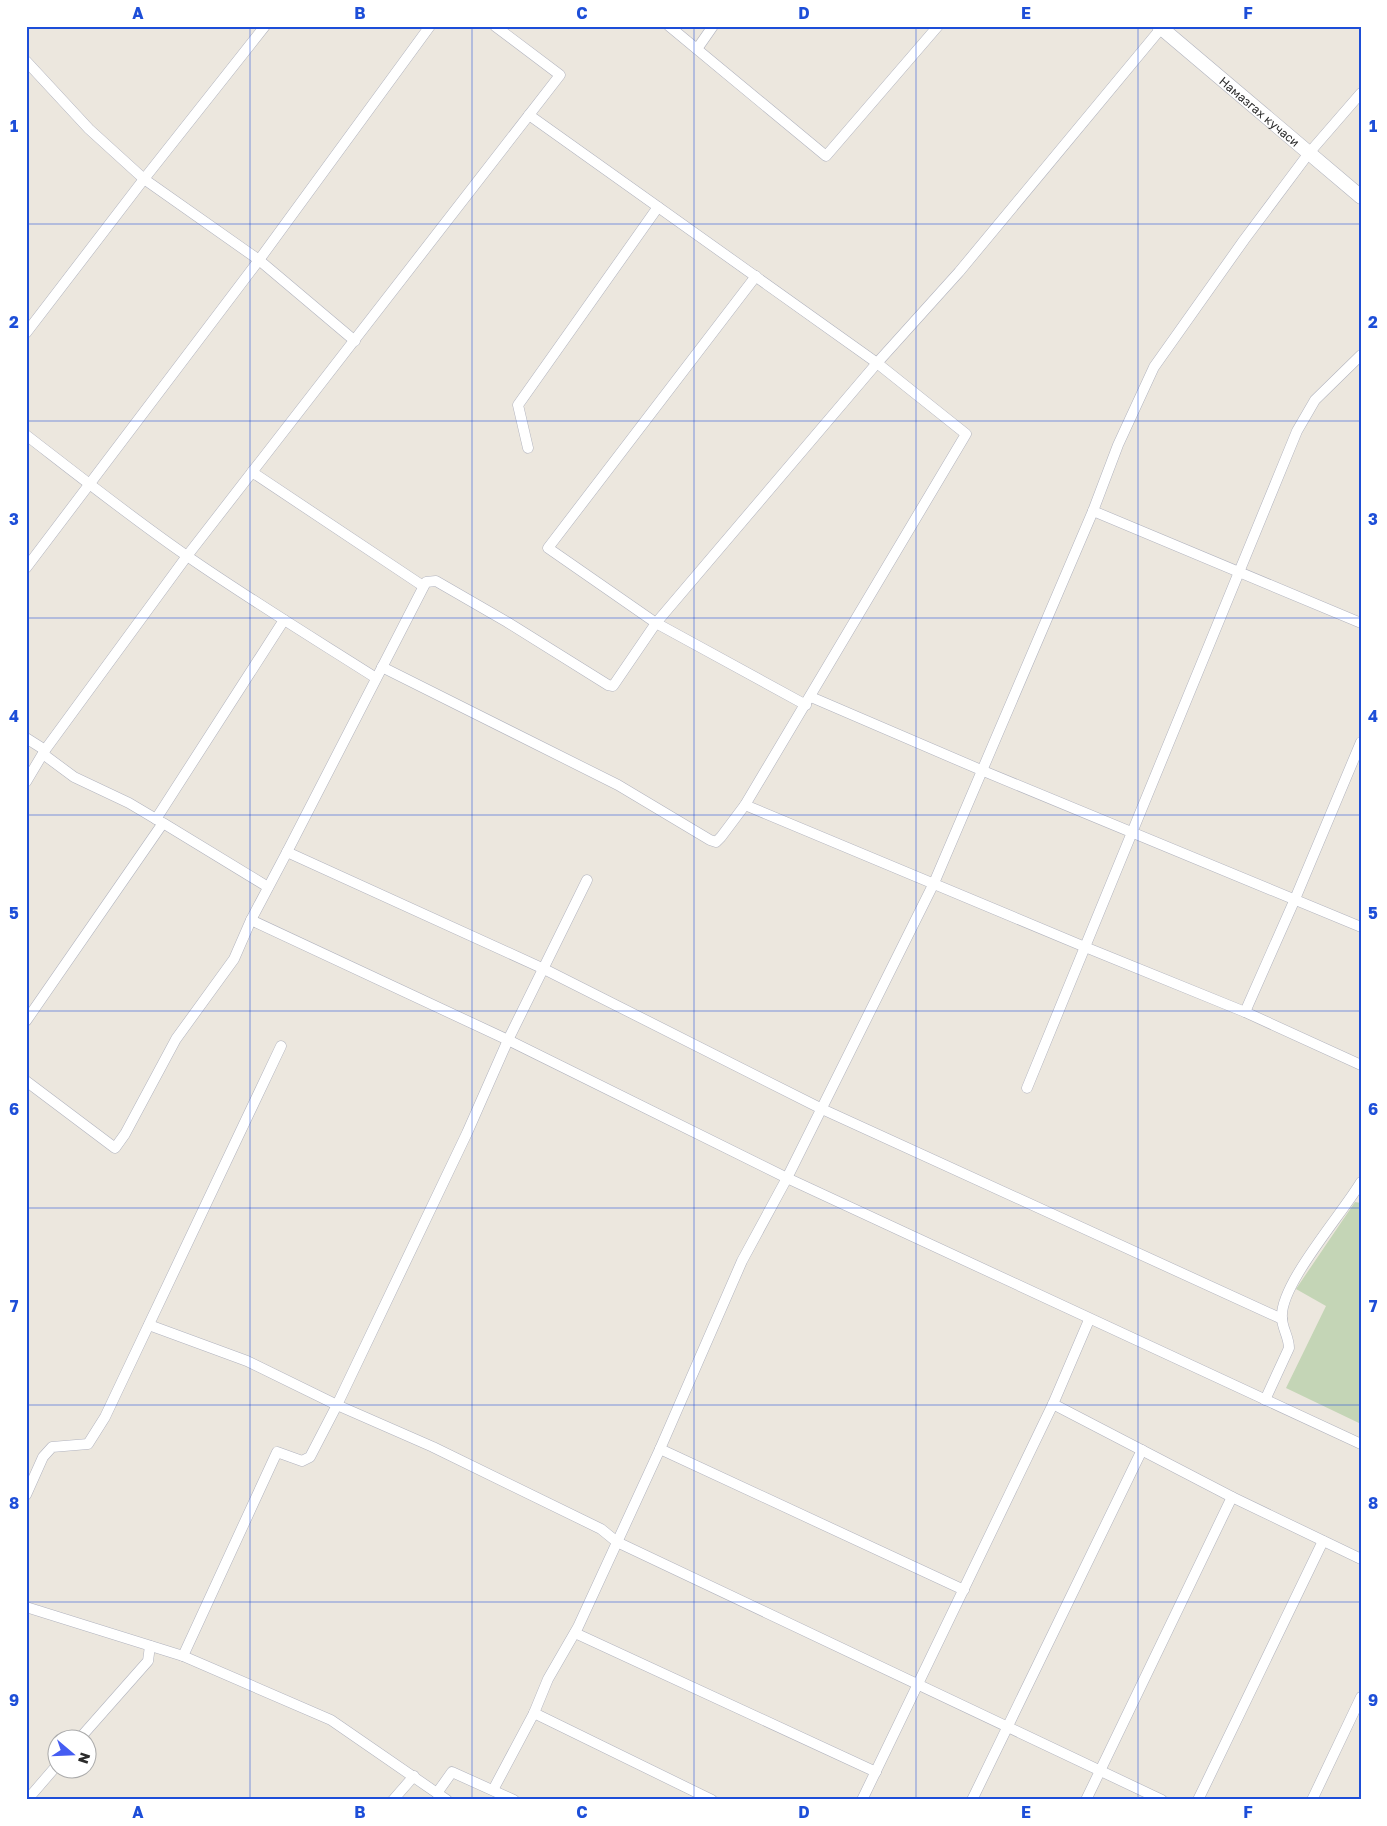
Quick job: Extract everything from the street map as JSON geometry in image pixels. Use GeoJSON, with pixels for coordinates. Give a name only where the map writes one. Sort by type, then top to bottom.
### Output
{"type":"FeatureCollection","features":[{"type":"Feature","properties":{"kind":"street"},"geometry":{"type":"LineString","coordinates":[[26,333],[265,26]]}},
{"type":"Feature","properties":{"kind":"street"},"geometry":{"type":"LineString","coordinates":[[26,568],[259,260],[430,26]]}},
{"type":"Feature","properties":{"kind":"street"},"geometry":{"type":"LineString","coordinates":[[26,782],[44,752],[187,556],[560,75],[496,26]]}},
{"type":"Feature","properties":{"kind":"street"},"geometry":{"type":"LineString","coordinates":[[669,26],[826,156],[938,26]]}},
{"type":"Feature","properties":{"kind":"street"},"geometry":{"type":"LineString","coordinates":[[697,49],[713,26]]}},
{"type":"Feature","properties":{"kind":"street"},"geometry":{"type":"LineString","coordinates":[[26,1081],[115,1148],[125,1134],[176,1039],[234,960],[251,920],[426,582],[436,581],[612,686],[656,623],[877,363],[959,272],[1161,27]]}},
{"type":"Feature","properties":{"kind":"street","name":"Намазгах кучаси"},"geometry":{"type":"LineString","coordinates":[[1161,27],[1361,198]]}},
{"type":"Feature","properties":{"kind":"street"},"geometry":{"type":"LineString","coordinates":[[26,61],[89,129],[144,179],[259,260],[355,341]]}},
{"type":"Feature","properties":{"kind":"street"},"geometry":{"type":"LineString","coordinates":[[493,1790],[534,1713],[548,1679],[575,1633],[660,1449],[742,1261],[787,1178],[934,883],[1093,511],[1118,445],[1154,367],[1244,240],[1309,153],[1361,93]]}},
{"type":"Feature","properties":{"kind":"street"},"geometry":{"type":"LineString","coordinates":[[382,667],[618,785],[716,842],[722,837],[745,805],[966,434],[877,363],[529,114]]}},
{"type":"Feature","properties":{"kind":"street"},"geometry":{"type":"LineString","coordinates":[[528,448],[518,405],[658,206]]}},
{"type":"Feature","properties":{"kind":"street"},"geometry":{"type":"LineString","coordinates":[[756,276],[548,548],[656,623],[808,701],[981,770],[1361,927]]}},
{"type":"Feature","properties":{"kind":"street"},"geometry":{"type":"LineString","coordinates":[[1027,1088],[1302,424],[1315,400],[1361,355]]}},
{"type":"Feature","properties":{"kind":"street"},"geometry":{"type":"LineString","coordinates":[[26,435],[90,485],[187,556],[376,678]]}},
{"type":"Feature","properties":{"kind":"street"},"geometry":{"type":"LineString","coordinates":[[252,472],[423,586]]}},
{"type":"Feature","properties":{"kind":"street"},"geometry":{"type":"LineString","coordinates":[[1093,511],[1361,623]]}},
{"type":"Feature","properties":{"kind":"street"},"geometry":{"type":"LineString","coordinates":[[26,1021],[160,821],[284,620]]}},
{"type":"Feature","properties":{"kind":"street"},"geometry":{"type":"LineString","coordinates":[[26,738],[74,776],[160,821],[268,888]]}},
{"type":"Feature","properties":{"kind":"street"},"geometry":{"type":"LineString","coordinates":[[1244,1012],[1361,742]]}},
{"type":"Feature","properties":{"kind":"street"},"geometry":{"type":"LineString","coordinates":[[745,805],[1085,948],[1244,1012],[1361,1064]]}},
{"type":"Feature","properties":{"kind":"street"},"geometry":{"type":"LineString","coordinates":[[287,852],[544,969],[822,1108],[1282,1319]]}},
{"type":"Feature","properties":{"kind":"street"},"geometry":{"type":"LineString","coordinates":[[183,1656],[278,1452],[302,1461],[310,1457],[337,1405],[467,1133],[508,1040],[587,880]]}},
{"type":"Feature","properties":{"kind":"street"},"geometry":{"type":"LineString","coordinates":[[251,920],[508,1040],[787,1178],[1089,1320],[1361,1444]]}},
{"type":"Feature","properties":{"kind":"street"},"geometry":{"type":"LineString","coordinates":[[26,1495],[43,1457],[52,1447],[88,1444],[105,1417],[281,1046]]}},
{"type":"Feature","properties":{"kind":"street"},"geometry":{"type":"LineString","coordinates":[[1265,1400],[1289,1348],[1289,1340],[1282,1319],[1284,1300],[1307,1260],[1361,1182]]}},
{"type":"Feature","properties":{"kind":"street"},"geometry":{"type":"LineString","coordinates":[[862,1800],[1053,1404],[1089,1320]]}},
{"type":"Feature","properties":{"kind":"street"},"geometry":{"type":"LineString","coordinates":[[148,1325],[247,1361],[337,1405],[434,1447],[601,1530],[617,1542],[1162,1800]]}},
{"type":"Feature","properties":{"kind":"street"},"geometry":{"type":"LineString","coordinates":[[1053,1404],[1232,1497],[1361,1559]]}},
{"type":"Feature","properties":{"kind":"street"},"geometry":{"type":"LineString","coordinates":[[660,1449],[964,1590]]}},
{"type":"Feature","properties":{"kind":"street"},"geometry":{"type":"LineString","coordinates":[[972,1800],[1142,1450]]}},
{"type":"Feature","properties":{"kind":"street"},"geometry":{"type":"LineString","coordinates":[[1086,1800],[1232,1497]]}},
{"type":"Feature","properties":{"kind":"street"},"geometry":{"type":"LineString","coordinates":[[1198,1800],[1323,1541]]}},
{"type":"Feature","properties":{"kind":"street"},"geometry":{"type":"LineString","coordinates":[[26,1607],[183,1656],[331,1720],[447,1800]]}},
{"type":"Feature","properties":{"kind":"street"},"geometry":{"type":"LineString","coordinates":[[575,1633],[876,1772]]}},
{"type":"Feature","properties":{"kind":"street"},"geometry":{"type":"LineString","coordinates":[[89,1728],[148,1661],[150,1646]]}},
{"type":"Feature","properties":{"kind":"street"},"geometry":{"type":"LineString","coordinates":[[1312,1800],[1361,1698]]}},
{"type":"Feature","properties":{"kind":"street"},"geometry":{"type":"LineString","coordinates":[[534,1713],[712,1800]]}},
{"type":"Feature","properties":{"kind":"street"},"geometry":{"type":"LineString","coordinates":[[437,1792],[452,1772],[514,1800]]}},
{"type":"Feature","properties":{"kind":"street"},"geometry":{"type":"LineString","coordinates":[[26,1800],[48,1775]]}},
{"type":"Feature","properties":{"kind":"street"},"geometry":{"type":"LineString","coordinates":[[394,1800],[414,1776]]}},
{"type":"Feature","properties":{"kind":"green space"},"geometry":{"type":"Polygon","coordinates":[[[1355,1202],[1361,1203],[1361,1424],[1286,1388],[1326,1306],[1296,1289],[1355,1202]]]}}]}
